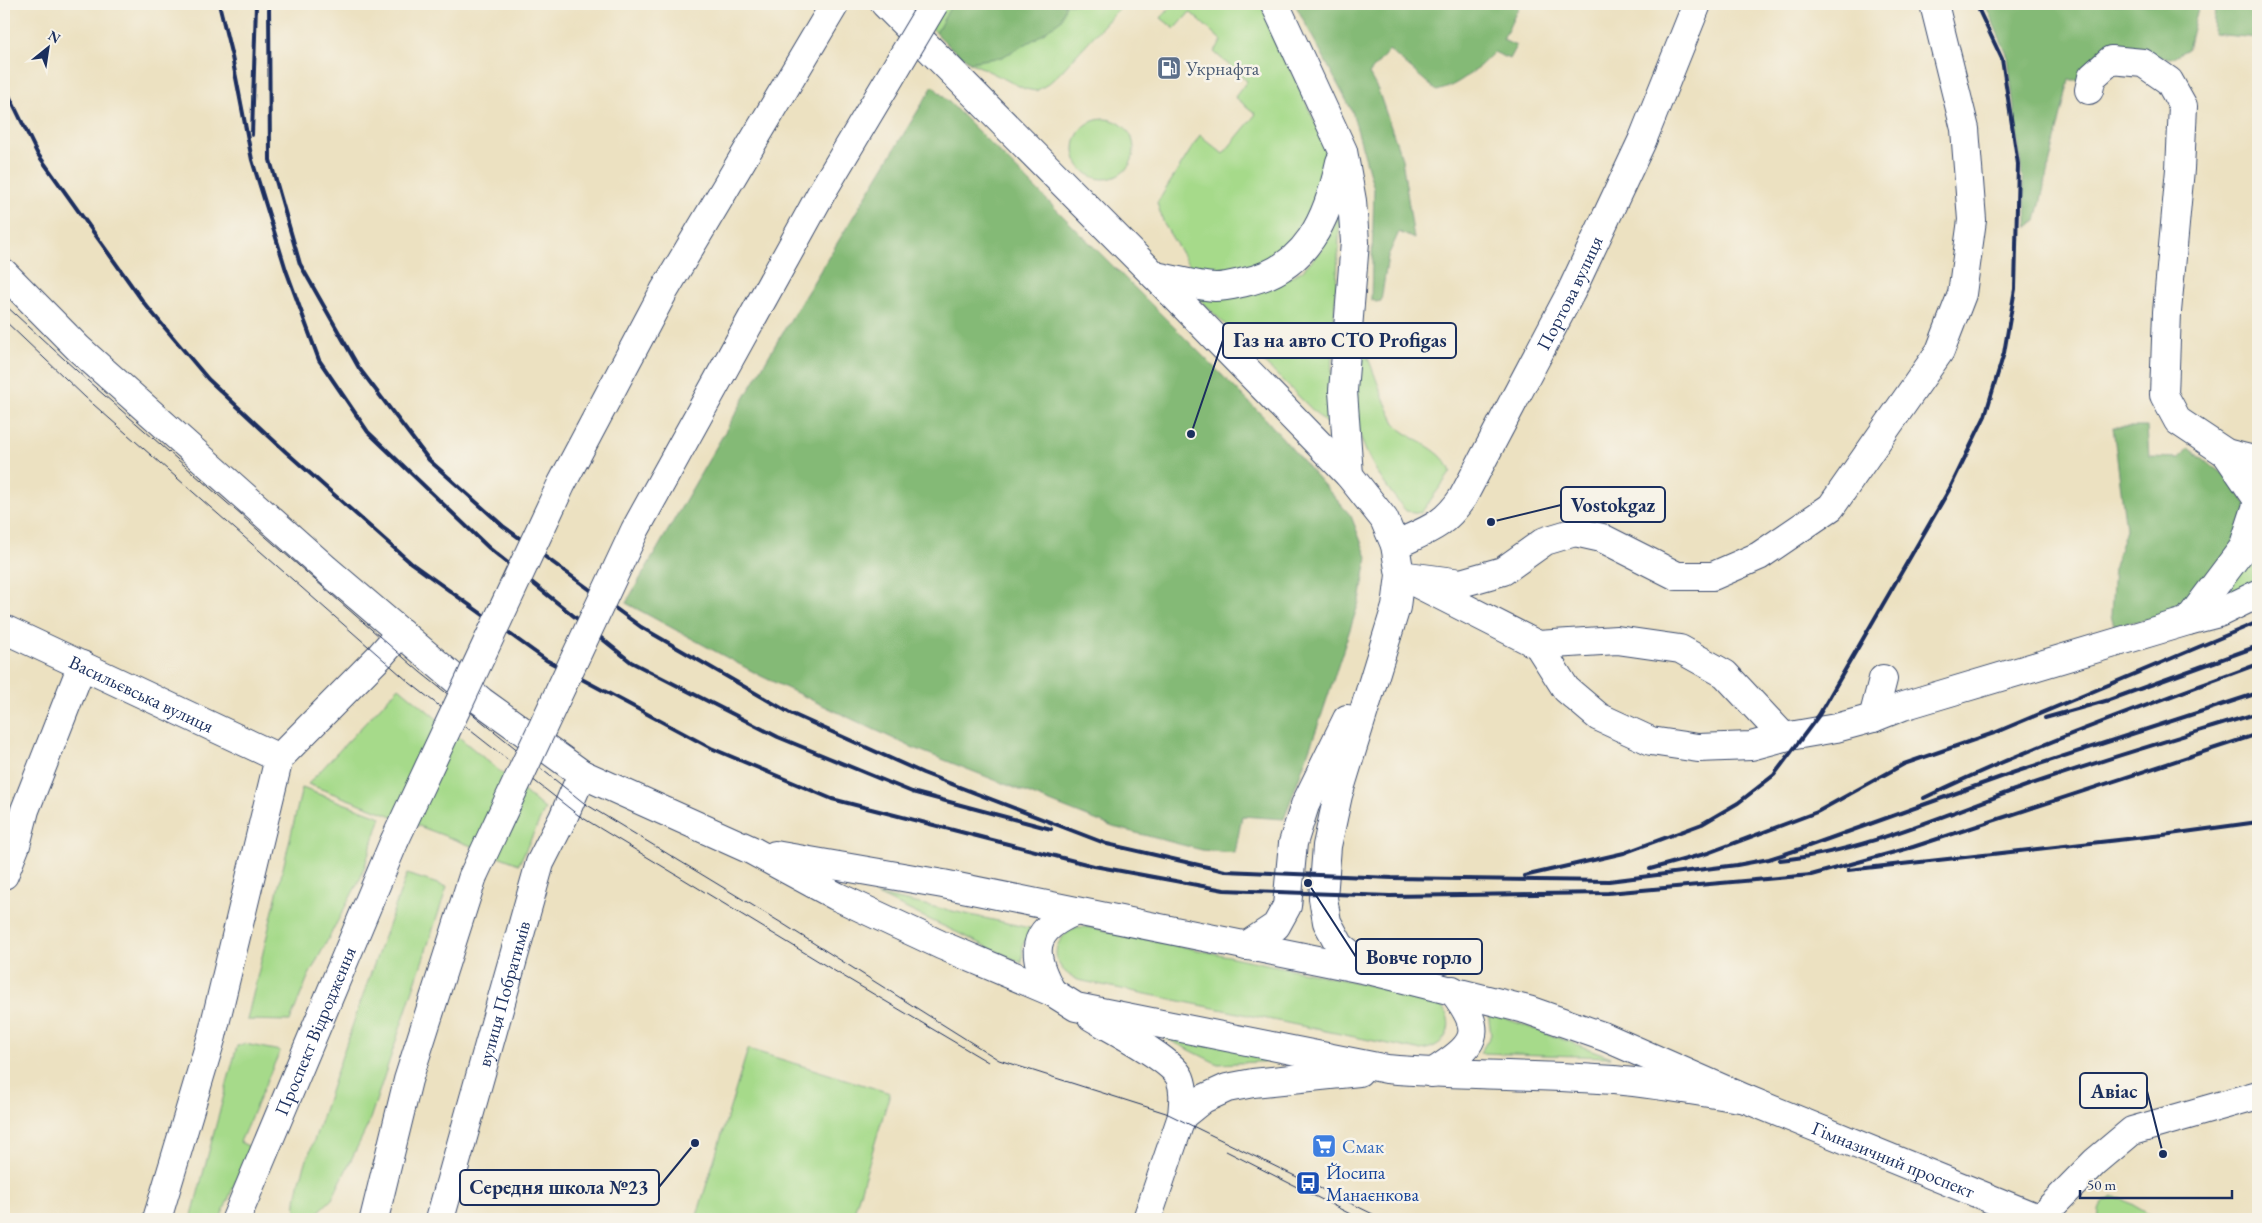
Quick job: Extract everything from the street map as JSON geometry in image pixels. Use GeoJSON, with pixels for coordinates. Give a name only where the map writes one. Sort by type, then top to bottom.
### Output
{"type":"FeatureCollection","features":[{"type":"Feature","properties":{"kind":"main road","name":"Проспект Відродження"},"geometry":{"type":"LineString","coordinates":[[236,1219],[394,842],[561,486],[664,291],[835,4]]}},
{"type":"Feature","properties":{"kind":"main road"},"geometry":{"type":"LineString","coordinates":[[885,4],[1349,475],[1384,519],[1395,545],[1400,575],[1396,607],[1338,795],[1327,846],[1323,898],[1327,922],[1340,946],[1372,971]]}},
{"type":"Feature","properties":{"kind":"main road"},"geometry":{"type":"LineString","coordinates":[[374,1219],[408,1080],[473,876],[635,530],[823,190],[934,4]]}},
{"type":"Feature","properties":{"kind":"main road"},"geometry":{"type":"LineString","coordinates":[[1275,4],[1343,151],[1352,201],[1355,242],[1343,391],[1349,475]]}},
{"type":"Feature","properties":{"kind":"main road","name":"Портова вулиця"},"geometry":{"type":"LineString","coordinates":[[1395,545],[1437,526],[1452,514],[1463,497],[1572,292],[1642,141],[1698,4]]}},
{"type":"Feature","properties":{"kind":"main road"},"geometry":{"type":"LineString","coordinates":[[1400,575],[1461,583],[1503,571],[1544,541],[1575,532],[1602,538],[1676,576],[1713,576],[1759,556],[1831,507],[1940,351],[1962,294],[1972,220],[1965,129],[1934,4]]}},
{"type":"Feature","properties":{"kind":"main road"},"geometry":{"type":"LineString","coordinates":[[2089,90],[2092,77],[2111,60],[2143,63],[2170,81],[2183,106],[2180,169],[2167,312],[2164,396],[2167,418],[2226,453],[2258,461]]}},
{"type":"Feature","properties":{"kind":"main road"},"geometry":{"type":"LineString","coordinates":[[1155,276],[1216,287],[1265,278],[1293,260],[1310,242],[1322,220],[1333,195],[1343,151]]}},
{"type":"Feature","properties":{"kind":"main road"},"geometry":{"type":"LineString","coordinates":[[4,273],[79,349],[326,568],[482,701],[582,774],[751,850],[836,896],[941,945],[1052,992],[1169,1064],[1180,1077],[1184,1096],[1182,1116],[1147,1219]]}},
{"type":"Feature","properties":{"kind":"main road"},"geometry":{"type":"LineString","coordinates":[[2188,621],[2244,548],[2258,501],[2226,453]]}},
{"type":"Feature","properties":{"kind":"main road"},"geometry":{"type":"LineString","coordinates":[[1400,575],[1538,645],[1617,640],[1680,649],[1725,674],[1784,737]]}},
{"type":"Feature","properties":{"kind":"main road"},"geometry":{"type":"LineString","coordinates":[[1538,645],[1566,689],[1599,717],[1651,741],[1706,747],[1751,746],[1873,718],[1903,706],[2219,613],[2258,594]]}},
{"type":"Feature","properties":{"kind":"main road","name":"Васильєвська вулиця"},"geometry":{"type":"LineString","coordinates":[[4,629],[279,758]]}},
{"type":"Feature","properties":{"kind":"main road"},"geometry":{"type":"LineString","coordinates":[[157,1219],[212,1036],[279,758],[380,656],[401,632]]}},
{"type":"Feature","properties":{"kind":"main road"},"geometry":{"type":"LineString","coordinates":[[1246,946],[1276,926],[1287,906],[1294,843],[1305,805],[1351,712],[1380,662]]}},
{"type":"Feature","properties":{"kind":"main road"},"geometry":{"type":"LineString","coordinates":[[4,875],[16,845],[25,810],[82,665]]}},
{"type":"Feature","properties":{"kind":"main road"},"geometry":{"type":"LineString","coordinates":[[1873,718],[1883,679]]}},
{"type":"Feature","properties":{"kind":"main road","name":"вулиця Побратимів"},"geometry":{"type":"LineString","coordinates":[[440,1219],[540,863],[582,774]]}},
{"type":"Feature","properties":{"kind":"main road","name":"Гімназичний проспект"},"geometry":{"type":"LineString","coordinates":[[751,850],[943,884],[1372,971],[1528,1010],[1605,1037],[1746,1099],[2040,1219]]}},
{"type":"Feature","properties":{"kind":"main road"},"geometry":{"type":"LineString","coordinates":[[1052,992],[1039,970],[1036,948],[1042,936],[1055,920],[1074,912]]}},
{"type":"Feature","properties":{"kind":"main road"},"geometry":{"type":"LineString","coordinates":[[1432,1073],[1466,1048],[1473,1035],[1472,1020],[1466,1007],[1452,990]]}},
{"type":"Feature","properties":{"kind":"main road"},"geometry":{"type":"LineString","coordinates":[[1076,1007],[1387,1069]]}},
{"type":"Feature","properties":{"kind":"main road"},"geometry":{"type":"LineString","coordinates":[[1182,1116],[1203,1099],[1227,1088],[1254,1083],[1387,1069]]}},
{"type":"Feature","properties":{"kind":"main road","name":"Гімназичний проспект"},"geometry":{"type":"LineString","coordinates":[[1387,1069],[1432,1073],[1614,1080],[1746,1099]]}},
{"type":"Feature","properties":{"kind":"main road"},"geometry":{"type":"LineString","coordinates":[[2040,1219],[2095,1162],[2132,1132],[2258,1095]]}},
{"type":"Feature","properties":{"kind":"green space"},"geometry":{"type":"Polygon","coordinates":[[[909,4],[1123,4],[1059,74],[1048,84],[1036,91],[1025,89],[970,62],[950,47],[909,4]]]}},
{"type":"Feature","properties":{"kind":"green space"},"geometry":{"type":"Polygon","coordinates":[[[952,4],[1066,4],[1061,20],[1035,39],[1002,57],[970,62],[950,47],[936,33],[952,4]]]}},
{"type":"Feature","properties":{"kind":"green space"},"geometry":{"type":"Polygon","coordinates":[[[1173,4],[1261,4],[1326,146],[1327,168],[1314,215],[1285,253],[1240,272],[1212,274],[1190,267],[1164,224],[1157,203],[1200,135],[1223,154],[1256,114],[1235,97],[1247,81],[1214,52],[1222,41],[1190,12],[1175,29],[1161,18],[1173,4]]]}},
{"type":"Feature","properties":{"kind":"green space"},"geometry":{"type":"Polygon","coordinates":[[[1295,4],[1520,4],[1503,40],[1516,46],[1509,59],[1494,52],[1468,76],[1445,89],[1437,91],[1389,50],[1369,74],[1378,90],[1402,159],[1414,239],[1399,232],[1388,256],[1381,301],[1376,302],[1371,299],[1374,189],[1352,111],[1295,4]]]}},
{"type":"Feature","properties":{"kind":"green space"},"geometry":{"type":"Polygon","coordinates":[[[1985,4],[2199,4],[2188,49],[2171,58],[2106,54],[2082,80],[2069,80],[2036,221],[2028,227],[2008,57],[1985,4]]]}},
{"type":"Feature","properties":{"kind":"green space"},"geometry":{"type":"Polygon","coordinates":[[[2218,4],[2258,4],[2258,38],[2213,34],[2214,16],[2218,4]]]}},
{"type":"Feature","properties":{"kind":"green space"},"geometry":{"type":"Polygon","coordinates":[[[933,86],[1264,417],[1351,516],[1367,557],[1361,596],[1322,714],[1284,819],[1242,816],[1235,853],[1202,850],[1113,827],[909,746],[761,676],[626,603],[778,340],[933,86]]]}},
{"type":"Feature","properties":{"kind":"green space"},"geometry":{"type":"Polygon","coordinates":[[[1104,119],[1120,124],[1125,128],[1129,133],[1134,149],[1129,165],[1125,170],[1120,174],[1104,179],[1088,174],[1083,170],[1079,165],[1074,149],[1079,133],[1083,128],[1088,124],[1104,119]]]}},
{"type":"Feature","properties":{"kind":"green space"},"geometry":{"type":"Polygon","coordinates":[[[1340,212],[1331,374],[1331,428],[1196,296],[1270,287],[1302,271],[1322,249],[1340,212]]]}},
{"type":"Feature","properties":{"kind":"green space"},"geometry":{"type":"Polygon","coordinates":[[[1365,350],[1395,423],[1406,433],[1436,452],[1447,464],[1451,472],[1421,513],[1406,511],[1394,496],[1374,466],[1360,434],[1354,398],[1359,364],[1365,350]]]}},
{"type":"Feature","properties":{"kind":"green space"},"geometry":{"type":"Polygon","coordinates":[[[2113,427],[2147,427],[2149,457],[2180,458],[2188,448],[2228,478],[2248,507],[2243,531],[2185,614],[2114,625],[2111,615],[2114,566],[2126,529],[2113,427]]]}},
{"type":"Feature","properties":{"kind":"green space"},"geometry":{"type":"Polygon","coordinates":[[[2258,547],[2258,582],[2207,608],[2239,566],[2258,547]]]}},
{"type":"Feature","properties":{"kind":"green space"},"geometry":{"type":"Polygon","coordinates":[[[399,687],[545,809],[519,864],[308,784],[399,687]]]}},
{"type":"Feature","properties":{"kind":"green space"},"geometry":{"type":"Polygon","coordinates":[[[302,788],[381,817],[361,877],[308,977],[290,1021],[247,1020],[302,788]]]}},
{"type":"Feature","properties":{"kind":"green space"},"geometry":{"type":"Polygon","coordinates":[[[407,874],[447,887],[368,1125],[332,1199],[311,1219],[303,1219],[296,1214],[296,1204],[303,1170],[407,874]]]}},
{"type":"Feature","properties":{"kind":"green space"},"geometry":{"type":"Polygon","coordinates":[[[875,894],[1034,929],[1023,944],[1022,963],[875,894]]]}},
{"type":"Feature","properties":{"kind":"green space"},"geometry":{"type":"Polygon","coordinates":[[[1077,927],[1087,927],[1427,997],[1438,1003],[1445,1011],[1448,1019],[1448,1028],[1445,1036],[1439,1043],[1430,1048],[1418,1050],[1078,980],[1062,968],[1056,954],[1057,946],[1061,939],[1077,927]]]}},
{"type":"Feature","properties":{"kind":"green space"},"geometry":{"type":"Polygon","coordinates":[[[1488,1012],[1611,1057],[1480,1053],[1491,1035],[1488,1012]]]}},
{"type":"Feature","properties":{"kind":"green space"},"geometry":{"type":"Polygon","coordinates":[[[1151,1031],[1296,1060],[1218,1064],[1151,1031]]]}},
{"type":"Feature","properties":{"kind":"green space"},"geometry":{"type":"Polygon","coordinates":[[[245,1044],[280,1051],[240,1142],[250,1147],[220,1219],[191,1219],[237,1046],[245,1044]]]}},
{"type":"Feature","properties":{"kind":"green space"},"geometry":{"type":"Polygon","coordinates":[[[748,1049],[890,1093],[852,1219],[696,1219],[748,1049]]]}},
{"type":"Feature","properties":{"kind":"green space"},"geometry":{"type":"Polygon","coordinates":[[[2114,1197],[2121,1198],[2157,1219],[2099,1219],[2099,1211],[2102,1205],[2114,1197]]]}},
{"type":"Feature","properties":{"kind":"tram line"},"geometry":{"type":"LineString","coordinates":[[4,304],[88,381],[420,672],[584,803],[780,922],[999,1060],[1166,1113],[1383,1219]]}},
{"type":"Feature","properties":{"kind":"tram line"},"geometry":{"type":"LineString","coordinates":[[4,320],[85,397],[410,683],[578,815],[988,1062]]}},
{"type":"Feature","properties":{"kind":"tram line"},"geometry":{"type":"LineString","coordinates":[[1226,1151],[1360,1219]]}},
{"type":"Feature","properties":{"kind":"railway"},"geometry":{"type":"LineString","coordinates":[[219,4],[232,57],[252,160],[286,270],[319,360],[368,432],[489,548],[631,662],[778,737],[912,792],[1051,829]]}},
{"type":"Feature","properties":{"kind":"railway"},"geometry":{"type":"LineString","coordinates":[[252,135],[256,4]]}},
{"type":"Feature","properties":{"kind":"railway"},"geometry":{"type":"LineString","coordinates":[[269,4],[270,160],[300,264],[359,368],[429,460],[503,526],[641,627],[790,713],[923,773],[1107,844],[1225,871],[1392,878],[1609,881],[1737,865],[1769,859],[1800,849],[2015,772],[2258,693]]}},
{"type":"Feature","properties":{"kind":"railway"},"geometry":{"type":"LineString","coordinates":[[1524,876],[1624,853],[1702,824],[1738,803],[1774,775],[1819,715],[1949,490],[1985,416],[2004,353],[2015,289],[2018,164],[2002,59],[1976,4]]}},
{"type":"Feature","properties":{"kind":"railway"},"geometry":{"type":"LineString","coordinates":[[4,85],[37,153],[144,303],[208,379],[286,452],[411,563],[546,660],[711,748],[832,799],[1094,866],[1224,890],[1390,896],[1608,893],[1811,875],[1913,847],[2258,734]]}},
{"type":"Feature","properties":{"kind":"railway"},"geometry":{"type":"LineString","coordinates":[[1650,869],[1708,853],[1817,812],[1904,764],[1994,733],[2258,622]]}},
{"type":"Feature","properties":{"kind":"railway"},"geometry":{"type":"LineString","coordinates":[[2045,718],[2109,700],[2258,646]]}},
{"type":"Feature","properties":{"kind":"railway"},"geometry":{"type":"LineString","coordinates":[[1924,798],[2048,743],[2258,664]]}},
{"type":"Feature","properties":{"kind":"railway"},"geometry":{"type":"LineString","coordinates":[[1780,860],[1811,856],[1873,841],[2052,777],[2258,713]]}},
{"type":"Feature","properties":{"kind":"railway"},"geometry":{"type":"LineString","coordinates":[[1848,870],[2163,835],[2258,822]]}},
{"type":"Feature","properties":{"kind":"place","name":"Укрнафта"},"geometry":{"type":"Point","coordinates":[1169,68]}},
{"type":"Feature","properties":{"kind":"place","name":"Газ на авто СТО Profigas"},"geometry":{"type":"Point","coordinates":[1191,434]}},
{"type":"Feature","properties":{"kind":"place","name":"Vostokgaz"},"geometry":{"type":"Point","coordinates":[1491,522]}},
{"type":"Feature","properties":{"kind":"place","name":"Вовче горло"},"geometry":{"type":"Point","coordinates":[1308,883]}},
{"type":"Feature","properties":{"kind":"place","name":"Середня школа №23"},"geometry":{"type":"Point","coordinates":[695,1143]}},
{"type":"Feature","properties":{"kind":"place","name":"Смак"},"geometry":{"type":"Point","coordinates":[1324,1146]}},
{"type":"Feature","properties":{"kind":"place","name":"Авіас"},"geometry":{"type":"Point","coordinates":[2163,1154]}},
{"type":"Feature","properties":{"kind":"place","name":"Йосипа Манаєнкова"},"geometry":{"type":"Point","coordinates":[1308,1183]}}]}
